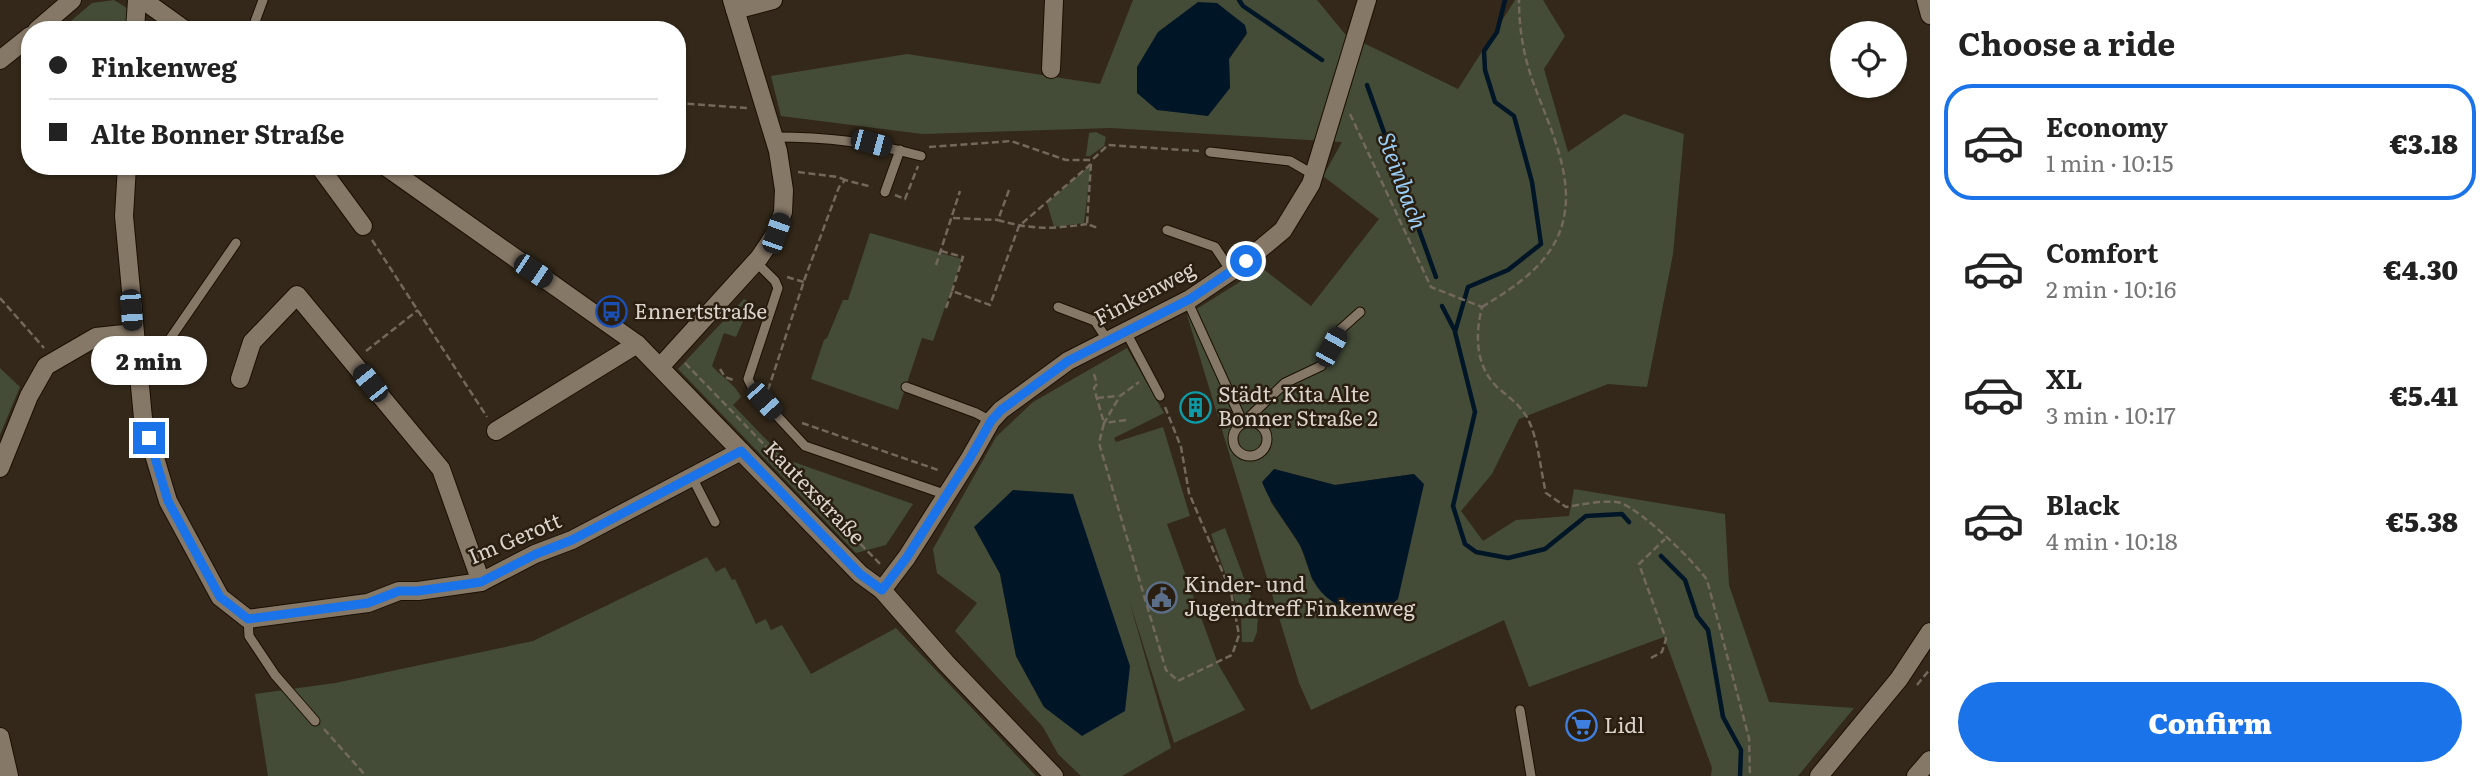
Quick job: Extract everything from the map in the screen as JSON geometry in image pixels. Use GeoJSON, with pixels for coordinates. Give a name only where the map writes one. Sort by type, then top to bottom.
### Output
{"type":"FeatureCollection","features":[{"type":"Feature","properties":{"kind":"street"},"geometry":{"type":"LineString","coordinates":[[48,21],[72,0]]}},
{"type":"Feature","properties":{"kind":"street"},"geometry":{"type":"LineString","coordinates":[[136,21],[137,0]]}},
{"type":"Feature","properties":{"kind":"street"},"geometry":{"type":"LineString","coordinates":[[143,0],[172,21]]}},
{"type":"Feature","properties":{"kind":"street"},"geometry":{"type":"LineString","coordinates":[[660,367],[755,262],[776,233],[783,212],[781,170],[734,5],[773,0]]}},
{"type":"Feature","properties":{"kind":"street"},"geometry":{"type":"LineString","coordinates":[[1051,69],[1054,0]]}},
{"type":"Feature","properties":{"kind":"street","name":"Finkenweg"},"geometry":{"type":"LineString","coordinates":[[887,584],[947,495],[991,421],[1001,410],[1059,368],[1187,300],[1231,271],[1283,230],[1311,184],[1367,0]]}},
{"type":"Feature","properties":{"kind":"street"},"geometry":{"type":"LineString","coordinates":[[1926,0],[1930,15]]}},
{"type":"Feature","properties":{"kind":"street"},"geometry":{"type":"LineString","coordinates":[[0,60],[21,43]]}},
{"type":"Feature","properties":{"kind":"street"},"geometry":{"type":"LineString","coordinates":[[126,175],[124,216],[142,418],[168,501],[220,597],[248,619]]}},
{"type":"Feature","properties":{"kind":"street"},"geometry":{"type":"LineString","coordinates":[[326,175],[363,226]]}},
{"type":"Feature","properties":{"kind":"street","name":"Kautexstraße"},"geometry":{"type":"LineString","coordinates":[[410,175],[637,344],[860,574],[887,584],[946,663],[1054,776]]}},
{"type":"Feature","properties":{"kind":"street"},"geometry":{"type":"LineString","coordinates":[[240,379],[252,342],[297,295],[441,470],[481,582]]}},
{"type":"Feature","properties":{"kind":"street"},"geometry":{"type":"LineString","coordinates":[[0,468],[42,370],[54,360],[96,337],[133,334]]}},
{"type":"Feature","properties":{"kind":"street"},"geometry":{"type":"LineString","coordinates":[[496,431],[637,344]]}},
{"type":"Feature","properties":{"kind":"street","name":"Im Gerott"},"geometry":{"type":"LineString","coordinates":[[248,619],[368,603],[399,591],[481,582],[536,554],[572,540],[741,451]]}},
{"type":"Feature","properties":{"kind":"street"},"geometry":{"type":"LineString","coordinates":[[1819,776],[1899,679],[1930,632]]}},
{"type":"Feature","properties":{"kind":"street"},"geometry":{"type":"LineString","coordinates":[[0,737],[9,776]]}},
{"type":"Feature","properties":{"kind":"street"},"geometry":{"type":"LineString","coordinates":[[1916,776],[1930,760]]}},
{"type":"Feature","properties":{"kind":"lane"},"geometry":{"type":"LineString","coordinates":[[255,21],[263,0]]}},
{"type":"Feature","properties":{"kind":"lane"},"geometry":{"type":"LineString","coordinates":[[773,137],[820,137],[871,143],[921,156]]}},
{"type":"Feature","properties":{"kind":"lane"},"geometry":{"type":"LineString","coordinates":[[885,192],[900,150]]}},
{"type":"Feature","properties":{"kind":"lane"},"geometry":{"type":"LineString","coordinates":[[1210,152],[1290,161],[1314,175]]}},
{"type":"Feature","properties":{"kind":"lane"},"geometry":{"type":"LineString","coordinates":[[1167,230],[1215,247],[1231,271]]}},
{"type":"Feature","properties":{"kind":"lane"},"geometry":{"type":"LineString","coordinates":[[137,370],[152,365],[236,243]]}},
{"type":"Feature","properties":{"kind":"lane"},"geometry":{"type":"LineString","coordinates":[[755,262],[775,281],[778,289],[748,379],[754,391],[805,446],[947,495]]}},
{"type":"Feature","properties":{"kind":"lane"},"geometry":{"type":"LineString","coordinates":[[1187,300],[1243,423],[1285,383],[1321,366],[1341,329],[1360,312]]}},
{"type":"Feature","properties":{"kind":"lane"},"geometry":{"type":"LineString","coordinates":[[1058,307],[1095,321],[1108,341]]}},
{"type":"Feature","properties":{"kind":"lane"},"geometry":{"type":"LineString","coordinates":[[1126,332],[1160,396]]}},
{"type":"Feature","properties":{"kind":"lane"},"geometry":{"type":"LineString","coordinates":[[906,387],[991,421]]}},
{"type":"Feature","properties":{"kind":"lane"},"geometry":{"type":"LineString","coordinates":[[692,477],[715,522]]}},
{"type":"Feature","properties":{"kind":"lane"},"geometry":{"type":"LineString","coordinates":[[248,619],[249,636],[268,666],[315,721]]}},
{"type":"Feature","properties":{"kind":"lane"},"geometry":{"type":"LineString","coordinates":[[1520,710],[1531,776]]}},
{"type":"Feature","properties":{"kind":"path"},"geometry":{"type":"LineString","coordinates":[[1519,0],[1522,44],[1531,78],[1558,146],[1566,184],[1566,209],[1559,234],[1542,261],[1515,285],[1482,307],[1477,328],[1479,355],[1490,380],[1527,416],[1536,439],[1546,493],[1566,507],[1619,503],[1645,519],[1696,564],[1707,580],[1749,738],[1750,776]]}},
{"type":"Feature","properties":{"kind":"path"},"geometry":{"type":"LineString","coordinates":[[1340,93],[1432,287],[1482,307]]}},
{"type":"Feature","properties":{"kind":"path"},"geometry":{"type":"LineString","coordinates":[[686,104],[764,109]]}},
{"type":"Feature","properties":{"kind":"path"},"geometry":{"type":"LineString","coordinates":[[781,170],[838,177],[905,199],[924,148],[1011,141],[1066,160],[1092,162]]}},
{"type":"Feature","properties":{"kind":"path"},"geometry":{"type":"LineString","coordinates":[[952,291],[990,305],[1019,226],[1108,145],[1210,152]]}},
{"type":"Feature","properties":{"kind":"path"},"geometry":{"type":"LineString","coordinates":[[1087,224],[1092,162]]}},
{"type":"Feature","properties":{"kind":"path"},"geometry":{"type":"LineString","coordinates":[[766,396],[805,278],[839,187],[845,180]]}},
{"type":"Feature","properties":{"kind":"path"},"geometry":{"type":"LineString","coordinates":[[998,220],[1009,190]]}},
{"type":"Feature","properties":{"kind":"path"},"geometry":{"type":"LineString","coordinates":[[936,265],[960,191]]}},
{"type":"Feature","properties":{"kind":"path"},"geometry":{"type":"LineString","coordinates":[[952,218],[998,220],[1049,230],[1087,224],[1098,228]]}},
{"type":"Feature","properties":{"kind":"path"},"geometry":{"type":"LineString","coordinates":[[363,226],[496,431]]}},
{"type":"Feature","properties":{"kind":"path"},"geometry":{"type":"LineString","coordinates":[[941,251],[963,257],[946,308]]}},
{"type":"Feature","properties":{"kind":"path"},"geometry":{"type":"LineString","coordinates":[[0,298],[54,360]]}},
{"type":"Feature","properties":{"kind":"path"},"geometry":{"type":"LineString","coordinates":[[352,362],[418,310]]}},
{"type":"Feature","properties":{"kind":"path"},"geometry":{"type":"LineString","coordinates":[[674,352],[887,584]]}},
{"type":"Feature","properties":{"kind":"path"},"geometry":{"type":"LineString","coordinates":[[720,369],[724,377],[736,381],[748,379]]}},
{"type":"Feature","properties":{"kind":"path"},"geometry":{"type":"LineString","coordinates":[[1094,374],[1097,384],[1094,388],[1104,423]]}},
{"type":"Feature","properties":{"kind":"path"},"geometry":{"type":"LineString","coordinates":[[1149,374],[1120,396],[1104,423],[1099,443],[1166,670],[1178,681],[1232,655],[1239,635],[1231,592],[1189,493],[1181,447],[1160,396]]}},
{"type":"Feature","properties":{"kind":"path"},"geometry":{"type":"LineString","coordinates":[[1097,398],[1120,396]]}},
{"type":"Feature","properties":{"kind":"path"},"geometry":{"type":"LineString","coordinates":[[1104,423],[1126,421]]}},
{"type":"Feature","properties":{"kind":"path"},"geometry":{"type":"LineString","coordinates":[[799,422],[958,477]]}},
{"type":"Feature","properties":{"kind":"path"},"geometry":{"type":"LineString","coordinates":[[1651,658],[1662,652],[1666,639],[1639,564],[1665,539]]}},
{"type":"Feature","properties":{"kind":"path"},"geometry":{"type":"LineString","coordinates":[[315,721],[366,776]]}},
{"type":"Feature","properties":{"kind":"green space"},"geometry":{"type":"Polygon","coordinates":[[[114,0],[148,21],[71,21],[92,3],[114,0]]]}},
{"type":"Feature","properties":{"kind":"green space"},"geometry":{"type":"Polygon","coordinates":[[[1133,0],[1317,0],[1345,34],[1458,89],[1515,0],[1543,0],[1565,36],[1544,69],[1568,152],[1624,114],[1684,134],[1673,254],[1647,387],[1608,384],[1519,419],[1492,474],[1461,511],[1483,541],[1516,520],[1569,516],[1574,489],[1725,514],[1729,585],[1769,702],[1854,708],[1798,776],[1711,776],[1712,768],[1664,637],[1529,687],[1504,620],[1311,710],[1299,683],[1187,315],[1262,268],[1311,306],[1379,219],[1323,176],[1342,142],[1111,128],[922,134],[781,116],[771,76],[907,54],[1100,84],[1133,0]],[[1247,34],[1137,67],[1230,88],[1229,59],[1247,34]],[[1274,469],[1270,501],[1300,545],[1313,581],[1418,504],[1423,484],[1414,474],[1335,485],[1274,469]]]}},
{"type":"Feature","properties":{"kind":"green space"},"geometry":{"type":"Polygon","coordinates":[[[1096,132],[1106,137],[1104,146],[1086,156],[1089,133],[1096,132]]]}},
{"type":"Feature","properties":{"kind":"green space"},"geometry":{"type":"Polygon","coordinates":[[[1091,164],[1084,223],[1054,227],[1047,203],[1091,164]]]}},
{"type":"Feature","properties":{"kind":"green space"},"geometry":{"type":"Polygon","coordinates":[[[870,233],[962,259],[933,341],[922,338],[898,410],[811,379],[824,340],[843,300],[848,300],[870,233]]]}},
{"type":"Feature","properties":{"kind":"green space"},"geometry":{"type":"Polygon","coordinates":[[[744,299],[751,303],[736,337],[724,333],[712,366],[732,384],[741,397],[733,405],[785,459],[913,504],[886,545],[856,553],[678,369],[744,299]]]}},
{"type":"Feature","properties":{"kind":"green space"},"geometry":{"type":"Polygon","coordinates":[[[1127,348],[1164,413],[1114,438],[1116,442],[1163,427],[1190,516],[1167,524],[1218,664],[1245,710],[1174,743],[1129,600],[1171,748],[1122,776],[1081,776],[1058,754],[1043,727],[955,631],[977,603],[937,573],[933,549],[996,437],[1033,402],[1127,348]],[[1000,574],[1016,656],[1044,707],[1000,574]]]}},
{"type":"Feature","properties":{"kind":"green space"},"geometry":{"type":"Polygon","coordinates":[[[0,368],[20,387],[0,435],[0,368]]]}},
{"type":"Feature","properties":{"kind":"green space"},"geometry":{"type":"Polygon","coordinates":[[[1225,528],[1258,615],[1257,632],[1253,642],[1242,642],[1241,617],[1211,534],[1225,528]]]}},
{"type":"Feature","properties":{"kind":"green space"},"geometry":{"type":"Polygon","coordinates":[[[707,557],[716,572],[725,567],[732,580],[735,579],[756,624],[766,619],[771,630],[782,625],[811,674],[896,628],[1036,776],[268,776],[255,694],[335,683],[533,641],[707,557]]]}},
{"type":"Feature","properties":{"kind":"water"},"geometry":{"type":"Polygon","coordinates":[[[1198,2],[1217,3],[1245,25],[1247,33],[1229,59],[1230,88],[1208,116],[1157,110],[1137,93],[1137,67],[1158,32],[1198,2]]]}},
{"type":"Feature","properties":{"kind":"water"},"geometry":{"type":"Polygon","coordinates":[[[1274,469],[1335,485],[1414,474],[1424,484],[1398,599],[1379,616],[1340,606],[1324,595],[1318,587],[1300,546],[1262,482],[1274,469]]]}},
{"type":"Feature","properties":{"kind":"water"},"geometry":{"type":"Polygon","coordinates":[[[1013,490],[1073,494],[1130,666],[1125,711],[1082,736],[1044,707],[1016,656],[1000,574],[974,527],[1013,490]]]}},
{"type":"Feature","properties":{"kind":"waterway","name":"Steinbach"},"geometry":{"type":"LineString","coordinates":[[1239,0],[1243,6],[1322,60]]}},
{"type":"Feature","properties":{"kind":"waterway","name":"Steinbach"},"geometry":{"type":"LineString","coordinates":[[1505,0],[1497,32],[1484,51],[1485,70],[1495,102],[1514,116],[1532,182],[1541,244],[1508,270],[1468,287],[1455,332],[1475,412],[1453,506],[1465,544],[1476,552],[1508,558],[1545,549],[1586,516],[1622,514],[1629,522]]}},
{"type":"Feature","properties":{"kind":"waterway","name":"Steinbach"},"geometry":{"type":"LineString","coordinates":[[1367,85],[1436,277]]}},
{"type":"Feature","properties":{"kind":"waterway","name":"Steinbach"},"geometry":{"type":"LineString","coordinates":[[1442,306],[1455,331]]}},
{"type":"Feature","properties":{"kind":"waterway"},"geometry":{"type":"LineString","coordinates":[[1661,556],[1685,580],[1697,616],[1708,630],[1723,717],[1741,750],[1740,776]]}},
{"type":"Feature","properties":{"kind":"place","name":"Ennertstraße"},"geometry":{"type":"Point","coordinates":[611,312]}},
{"type":"Feature","properties":{"kind":"place","name":"Städt. Kita Alte Bonner Straße 2"},"geometry":{"type":"Point","coordinates":[1195,407]}},
{"type":"Feature","properties":{"kind":"place","name":"Kinder- und Jugendtreff Finkenweg"},"geometry":{"type":"Point","coordinates":[1161,597]}},
{"type":"Feature","properties":{"kind":"place","name":"Lidl"},"geometry":{"type":"Point","coordinates":[1581,726]}},
{"type":"Feature","properties":{"kind":"route"},"geometry":{"type":"LineString","coordinates":[[149,438],[168,501],[203,566],[220,597],[248,619],[368,603],[399,591],[481,582],[536,554],[572,540],[741,451],[860,574],[882,590],[907,557],[991,421],[1001,410],[1068,361],[1190,299],[1246,261]]}}]}
